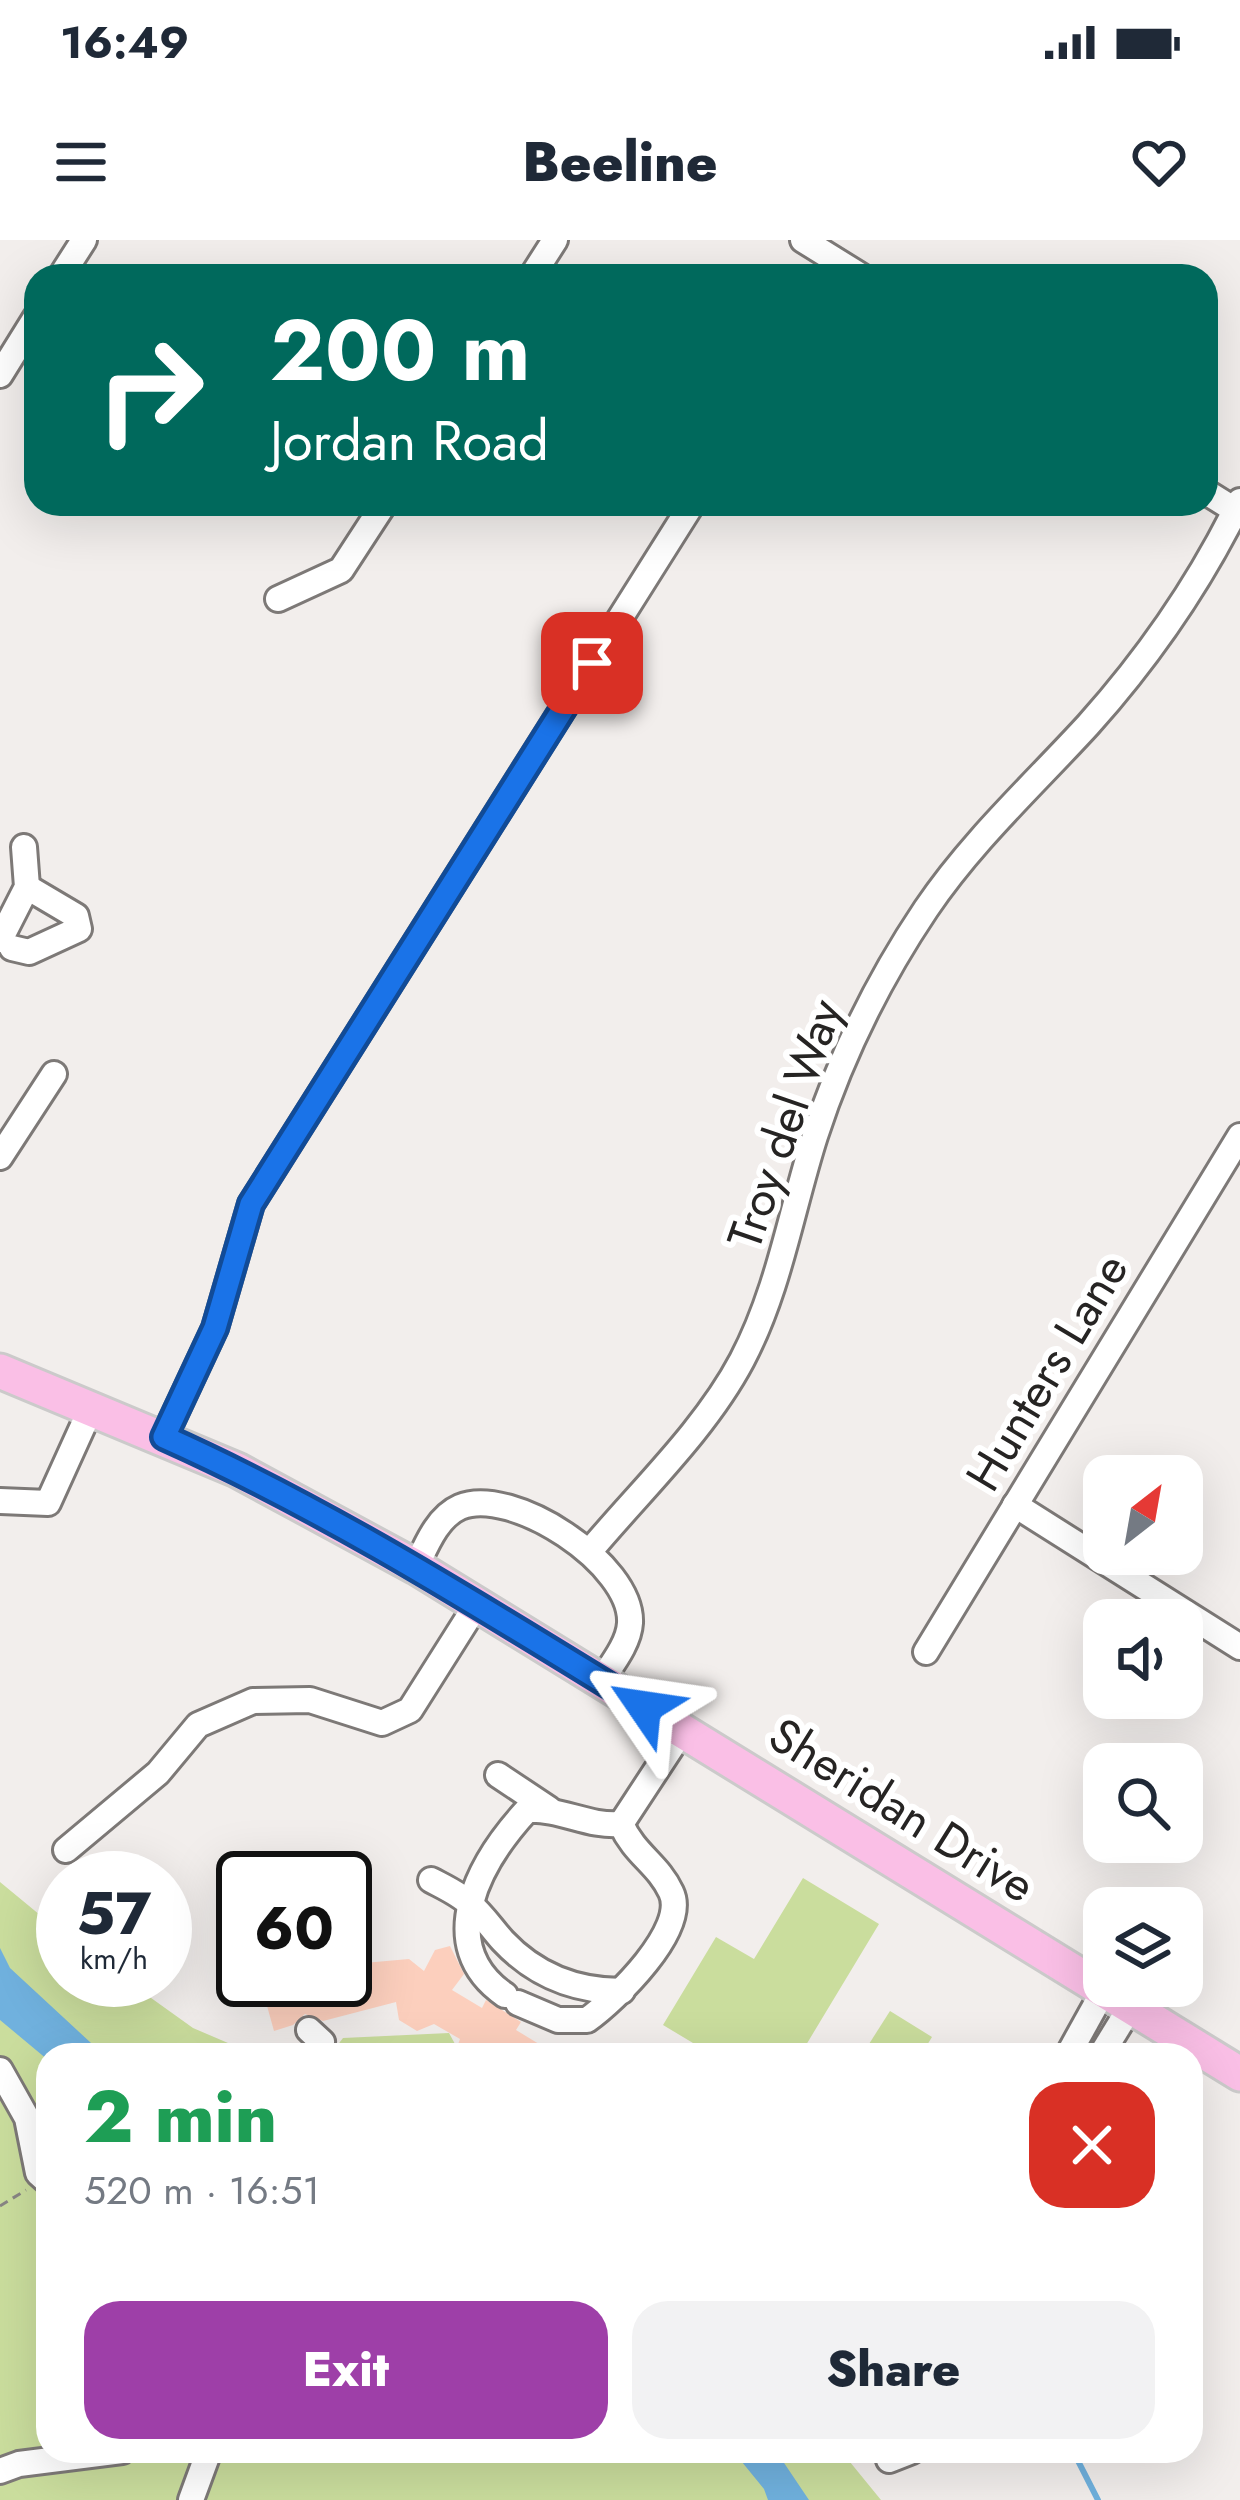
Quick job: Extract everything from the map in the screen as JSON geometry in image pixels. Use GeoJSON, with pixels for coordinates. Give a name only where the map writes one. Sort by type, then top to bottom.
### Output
{"type":"FeatureCollection","features":[{"type":"Feature","properties":{"kind":"main road","name":"Sheridan Drive"},"geometry":{"type":"LineString","coordinates":[[0,1371],[237,1470],[416,1567],[1083,1977]]}},
{"type":"Feature","properties":{"kind":"main road","name":"Sheridan Drive"},"geometry":{"type":"LineString","coordinates":[[1132,2007],[1190,2043]]}},
{"type":"Feature","properties":{"kind":"main road","name":"Sheridan Drive"},"geometry":{"type":"LineString","coordinates":[[1203,2051],[1240,2074]]}},
{"type":"Feature","properties":{"kind":"street"},"geometry":{"type":"LineString","coordinates":[[803,240],[835,264]]}},
{"type":"Feature","properties":{"kind":"street"},"geometry":{"type":"LineString","coordinates":[[0,374],[24,336]]}},
{"type":"Feature","properties":{"kind":"street","name":"Troy del Way"},"geometry":{"type":"LineString","coordinates":[[590,1551],[722,1394],[743,1358],[767,1304],[815,1135],[842,1063],[868,1007],[926,909],[1003,814],[1133,670],[1194,583],[1238,505]]}},
{"type":"Feature","properties":{"kind":"street"},"geometry":{"type":"LineString","coordinates":[[278,599],[341,570],[376,516]]}},
{"type":"Feature","properties":{"kind":"street"},"geometry":{"type":"LineString","coordinates":[[164,1437],[215,1328],[251,1204],[684,516]]}},
{"type":"Feature","properties":{"kind":"street"},"geometry":{"type":"LineString","coordinates":[[0,971],[4,943],[27,887],[24,847]]}},
{"type":"Feature","properties":{"kind":"street"},"geometry":{"type":"LineString","coordinates":[[4,943],[29,952],[79,929],[76,916],[27,887]]}},
{"type":"Feature","properties":{"kind":"street"},"geometry":{"type":"LineString","coordinates":[[0,1157],[54,1074]]}},
{"type":"Feature","properties":{"kind":"street","name":"Hunters Lane"},"geometry":{"type":"LineString","coordinates":[[926,1652],[1240,1136]]}},
{"type":"Feature","properties":{"kind":"street"},"geometry":{"type":"LineString","coordinates":[[0,1501],[48,1503],[92,1406]]}},
{"type":"Feature","properties":{"kind":"street"},"geometry":{"type":"LineString","coordinates":[[416,1567],[444,1519],[461,1507],[483,1504],[553,1527],[590,1551],[618,1587],[630,1623],[601,1681]]}},
{"type":"Feature","properties":{"kind":"street"},"geometry":{"type":"LineString","coordinates":[[1015,1505],[1240,1647]]}},
{"type":"Feature","properties":{"kind":"street"},"geometry":{"type":"LineString","coordinates":[[66,1850],[158,1773],[198,1725],[253,1701],[310,1700],[382,1723],[410,1710],[477,1604]]}},
{"type":"Feature","properties":{"kind":"street"},"geometry":{"type":"LineString","coordinates":[[621,1824],[682,1731]]}},
{"type":"Feature","properties":{"kind":"street"},"geometry":{"type":"LineString","coordinates":[[498,1775],[549,1809],[599,1826],[621,1824]]}},
{"type":"Feature","properties":{"kind":"street"},"geometry":{"type":"LineString","coordinates":[[549,1809],[527,1810],[514,1824],[470,1903],[465,1930],[474,1960],[485,1981],[512,1999],[559,2020],[587,2020],[598,2000],[622,1990],[671,1924],[674,1897],[659,1873]]}},
{"type":"Feature","properties":{"kind":"street"},"geometry":{"type":"LineString","coordinates":[[621,1824],[631,1847],[659,1873],[698,1898]]}},
{"type":"Feature","properties":{"kind":"street"},"geometry":{"type":"LineString","coordinates":[[431,1880],[470,1903],[506,1945],[535,1967],[598,2000]]}},
{"type":"Feature","properties":{"kind":"street"},"geometry":{"type":"LineString","coordinates":[[1078,2043],[1109,2007]]}},
{"type":"Feature","properties":{"kind":"street"},"geometry":{"type":"LineString","coordinates":[[1104,2043],[1114,2007]]}},
{"type":"Feature","properties":{"kind":"street"},"geometry":{"type":"LineString","coordinates":[[309,2030],[322,2043]]}},
{"type":"Feature","properties":{"kind":"street"},"geometry":{"type":"LineString","coordinates":[[0,2070],[27,2119],[36,2164]]}},
{"type":"Feature","properties":{"kind":"street"},"geometry":{"type":"LineString","coordinates":[[0,2471],[36,2462]]}},
{"type":"Feature","properties":{"kind":"street"},"geometry":{"type":"LineString","coordinates":[[191,2500],[205,2463]]}},
{"type":"Feature","properties":{"kind":"path"},"geometry":{"type":"LineString","coordinates":[[0,2206],[36,2187]]}},
{"type":"Feature","properties":{"kind":"green space"},"geometry":{"type":"Polygon","coordinates":[[[803,1878],[879,1924],[807,2043],[693,2043],[663,2025],[716,1937],[754,1959],[803,1878]]]}},
{"type":"Feature","properties":{"kind":"green space"},"geometry":{"type":"Polygon","coordinates":[[[0,1882],[36,1912],[36,2007],[164,2007],[193,2028],[228,2043],[36,2043],[36,2463],[851,2463],[881,2500],[0,2500],[0,1882]]]}},
{"type":"Feature","properties":{"kind":"green space"},"geometry":{"type":"Polygon","coordinates":[[[890,2011],[932,2037],[928,2043],[870,2043],[890,2011]]]}},
{"type":"Feature","properties":{"kind":"green space"},"geometry":{"type":"Polygon","coordinates":[[[449,2033],[454,2043],[339,2043],[343,2038],[449,2033]]]}},
{"type":"Feature","properties":{"kind":"water"},"geometry":{"type":"Polygon","coordinates":[[[0,1948],[10,1968],[36,1992],[36,2007],[52,2007],[91,2043],[36,2043],[36,2050],[0,2020],[0,1948]]]}},
{"type":"Feature","properties":{"kind":"water"},"geometry":{"type":"Polygon","coordinates":[[[743,2463],[784,2463],[809,2500],[768,2500],[743,2463]]]}},
{"type":"Feature","properties":{"kind":"building"},"geometry":{"type":"Polygon","coordinates":[[[450,1946],[464,1974],[452,1990],[482,2008],[486,2000],[521,2022],[516,2030],[537,2043],[458,2043],[460,2039],[434,2024],[417,2031],[399,2020],[396,2002],[323,2021],[305,2014],[293,2025],[274,2031],[267,2007],[372,2007],[372,1962],[409,1959],[424,1971],[435,1950],[450,1946]]]}},
{"type":"Feature","properties":{"kind":"waterway"},"geometry":{"type":"LineString","coordinates":[[1079,2463],[1098,2500]]}},
{"type":"Feature","properties":{"kind":"route"},"geometry":{"type":"LineString","coordinates":[[592,663],[251,1204],[215,1328],[164,1437],[237,1470],[416,1567],[644,1707]]}}]}
